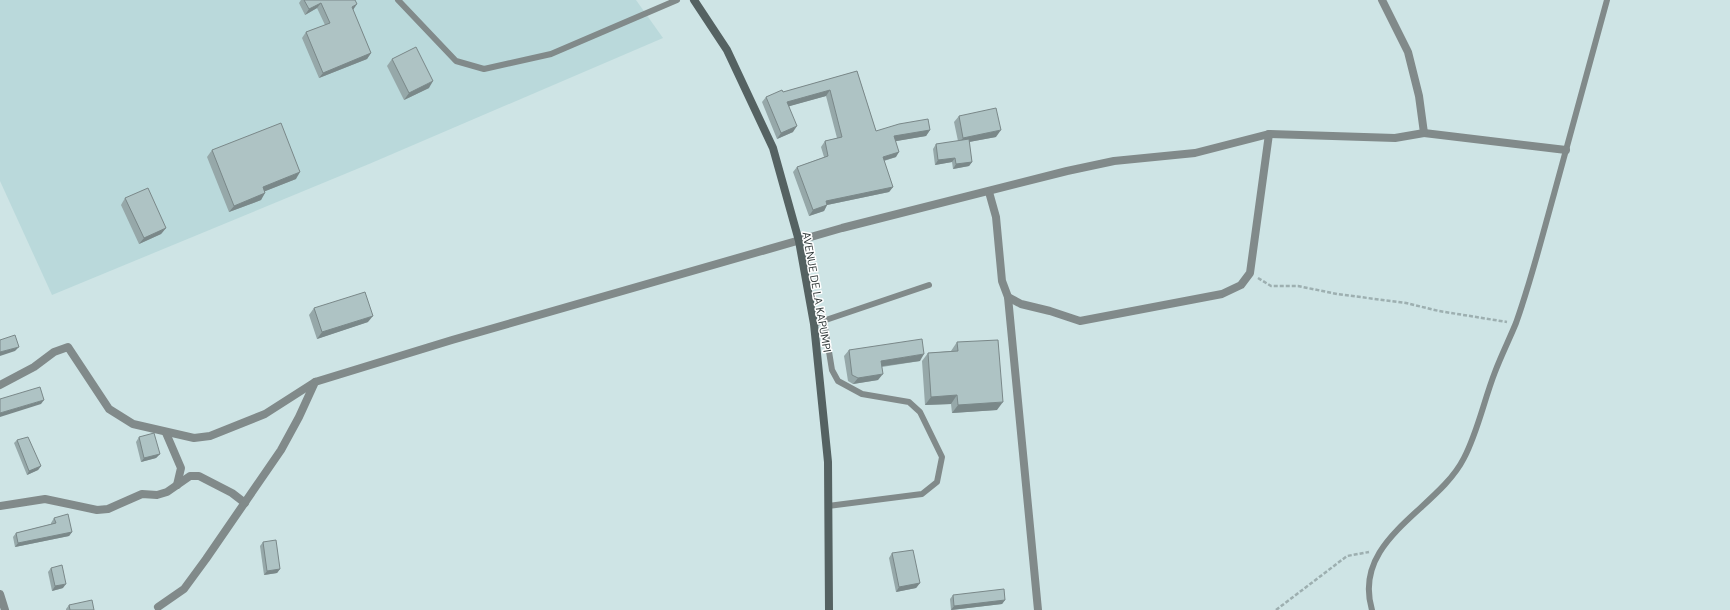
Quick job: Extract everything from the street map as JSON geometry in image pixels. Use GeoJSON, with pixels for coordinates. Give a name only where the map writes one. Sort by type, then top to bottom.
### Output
{"type":"FeatureCollection","features":[{"type":"Feature","properties":{"kind":"main road","name":"AVENUE DE LA KAPUMPI"},"geometry":{"type":"LineString","coordinates":[[694,0],[727,50],[773,148],[799,241],[814,324],[828,462],[830,610]]}},
{"type":"Feature","properties":{"kind":"street"},"geometry":{"type":"LineString","coordinates":[[1382,0],[1408,52],[1419,96],[1424,132]]}},
{"type":"Feature","properties":{"kind":"street"},"geometry":{"type":"LineString","coordinates":[[0,385],[34,367],[54,352],[68,347],[109,410],[133,424],[166,433],[194,438],[210,436],[265,414],[315,382],[444,342],[842,228],[1114,161],[1195,153],[1269,134],[1395,138],[1424,132],[1566,150]]}},
{"type":"Feature","properties":{"kind":"street"},"geometry":{"type":"LineString","coordinates":[[1008,297],[1021,304],[1050,311],[1080,321],[1222,294],[1241,285],[1250,273],[1269,134]]}},
{"type":"Feature","properties":{"kind":"street"},"geometry":{"type":"LineString","coordinates":[[989,192],[996,217],[1002,281],[1008,297],[1038,610]]}},
{"type":"Feature","properties":{"kind":"street"},"geometry":{"type":"LineString","coordinates":[[158,607],[184,589],[245,503],[281,450],[299,417],[315,382]]}},
{"type":"Feature","properties":{"kind":"street"},"geometry":{"type":"LineString","coordinates":[[166,433],[181,468],[177,485]]}},
{"type":"Feature","properties":{"kind":"street"},"geometry":{"type":"LineString","coordinates":[[0,506],[45,499],[91,509],[103,509],[142,494],[157,495],[167,492],[190,476],[199,476],[232,493],[245,503]]}},
{"type":"Feature","properties":{"kind":"street"},"geometry":{"type":"LineString","coordinates":[[0,594],[4,610]]}},
{"type":"Feature","properties":{"kind":"lane"},"geometry":{"type":"LineString","coordinates":[[398,0],[456,61],[484,69],[551,54],[677,0]]}},
{"type":"Feature","properties":{"kind":"lane"},"geometry":{"type":"LineString","coordinates":[[1372,610],[1369,590],[1371,573],[1380,550],[1398,528],[1443,489],[1465,457],[1494,373],[1515,324],[1533,269],[1607,0]]}},
{"type":"Feature","properties":{"kind":"lane"},"geometry":{"type":"LineString","coordinates":[[814,324],[929,286]]}},
{"type":"Feature","properties":{"kind":"lane"},"geometry":{"type":"LineString","coordinates":[[824,320],[832,370],[838,381],[862,394],[909,402],[920,412],[942,457],[937,482],[922,494],[828,506]]}},
{"type":"Feature","properties":{"kind":"path"},"geometry":{"type":"LineString","coordinates":[[1250,273],[1272,286],[1298,286],[1337,294],[1406,303],[1439,311],[1515,324]]}},
{"type":"Feature","properties":{"kind":"path"},"geometry":{"type":"LineString","coordinates":[[1276,610],[1347,556],[1380,550]]}},
{"type":"Feature","properties":{"kind":"shaded area"},"geometry":{"type":"Polygon","coordinates":[[[0,0],[636,0],[663,38],[369,164],[52,295],[0,181],[0,0]]]}},
{"type":"Feature","properties":{"kind":"building"},"geometry":{"type":"Polygon","coordinates":[[[304,0],[355,0],[357,4],[352,7],[371,53],[323,73],[306,32],[330,23],[321,3],[309,9],[304,0]]]}},
{"type":"Feature","properties":{"kind":"building"},"geometry":{"type":"Polygon","coordinates":[[[416,47],[433,81],[409,93],[392,59],[416,47]]]}},
{"type":"Feature","properties":{"kind":"building"},"geometry":{"type":"Polygon","coordinates":[[[857,71],[876,131],[899,124],[928,119],[930,130],[894,136],[899,152],[883,157],[893,187],[826,201],[827,205],[813,210],[797,167],[828,156],[825,141],[842,137],[830,90],[787,102],[797,126],[781,133],[766,97],[782,90],[783,92],[857,71]]]}},
{"type":"Feature","properties":{"kind":"building"},"geometry":{"type":"Polygon","coordinates":[[[996,108],[1001,130],[963,138],[959,116],[996,108]]]}},
{"type":"Feature","properties":{"kind":"building"},"geometry":{"type":"Polygon","coordinates":[[[281,123],[300,172],[263,187],[265,193],[234,206],[212,150],[281,123]]]}},
{"type":"Feature","properties":{"kind":"building"},"geometry":{"type":"Polygon","coordinates":[[[969,139],[972,162],[956,164],[955,158],[938,160],[936,144],[969,139]]]}},
{"type":"Feature","properties":{"kind":"building"},"geometry":{"type":"Polygon","coordinates":[[[148,188],[166,228],[144,238],[125,198],[148,188]]]}},
{"type":"Feature","properties":{"kind":"building"},"geometry":{"type":"Polygon","coordinates":[[[365,292],[373,316],[322,332],[314,308],[365,292]]]}},
{"type":"Feature","properties":{"kind":"building"},"geometry":{"type":"Polygon","coordinates":[[[15,335],[19,347],[0,352],[0,340],[15,335]]]}},
{"type":"Feature","properties":{"kind":"building"},"geometry":{"type":"Polygon","coordinates":[[[922,339],[924,354],[881,361],[883,374],[858,378],[852,375],[849,350],[922,339]]]}},
{"type":"Feature","properties":{"kind":"building"},"geometry":{"type":"Polygon","coordinates":[[[998,340],[1003,402],[958,405],[957,395],[931,397],[928,353],[958,351],[957,342],[998,340]]]}},
{"type":"Feature","properties":{"kind":"building"},"geometry":{"type":"Polygon","coordinates":[[[40,387],[44,400],[0,413],[0,399],[40,387]]]}},
{"type":"Feature","properties":{"kind":"building"},"geometry":{"type":"Polygon","coordinates":[[[154,433],[160,454],[144,458],[139,437],[154,433]]]}},
{"type":"Feature","properties":{"kind":"building"},"geometry":{"type":"Polygon","coordinates":[[[28,437],[41,466],[29,471],[17,440],[28,437]]]}},
{"type":"Feature","properties":{"kind":"building"},"geometry":{"type":"Polygon","coordinates":[[[68,514],[72,532],[18,543],[16,533],[56,523],[54,518],[68,514]]]}},
{"type":"Feature","properties":{"kind":"building"},"geometry":{"type":"Polygon","coordinates":[[[276,540],[280,569],[267,571],[263,542],[276,540]]]}},
{"type":"Feature","properties":{"kind":"building"},"geometry":{"type":"Polygon","coordinates":[[[913,550],[920,583],[899,587],[892,553],[913,550]]]}},
{"type":"Feature","properties":{"kind":"building"},"geometry":{"type":"Polygon","coordinates":[[[62,565],[66,584],[55,586],[51,568],[62,565]]]}},
{"type":"Feature","properties":{"kind":"building"},"geometry":{"type":"Polygon","coordinates":[[[1004,589],[1005,600],[954,606],[953,595],[1004,589]]]}},
{"type":"Feature","properties":{"kind":"building"},"geometry":{"type":"Polygon","coordinates":[[[92,600],[94,610],[70,610],[69,605],[92,600]]]}}]}
